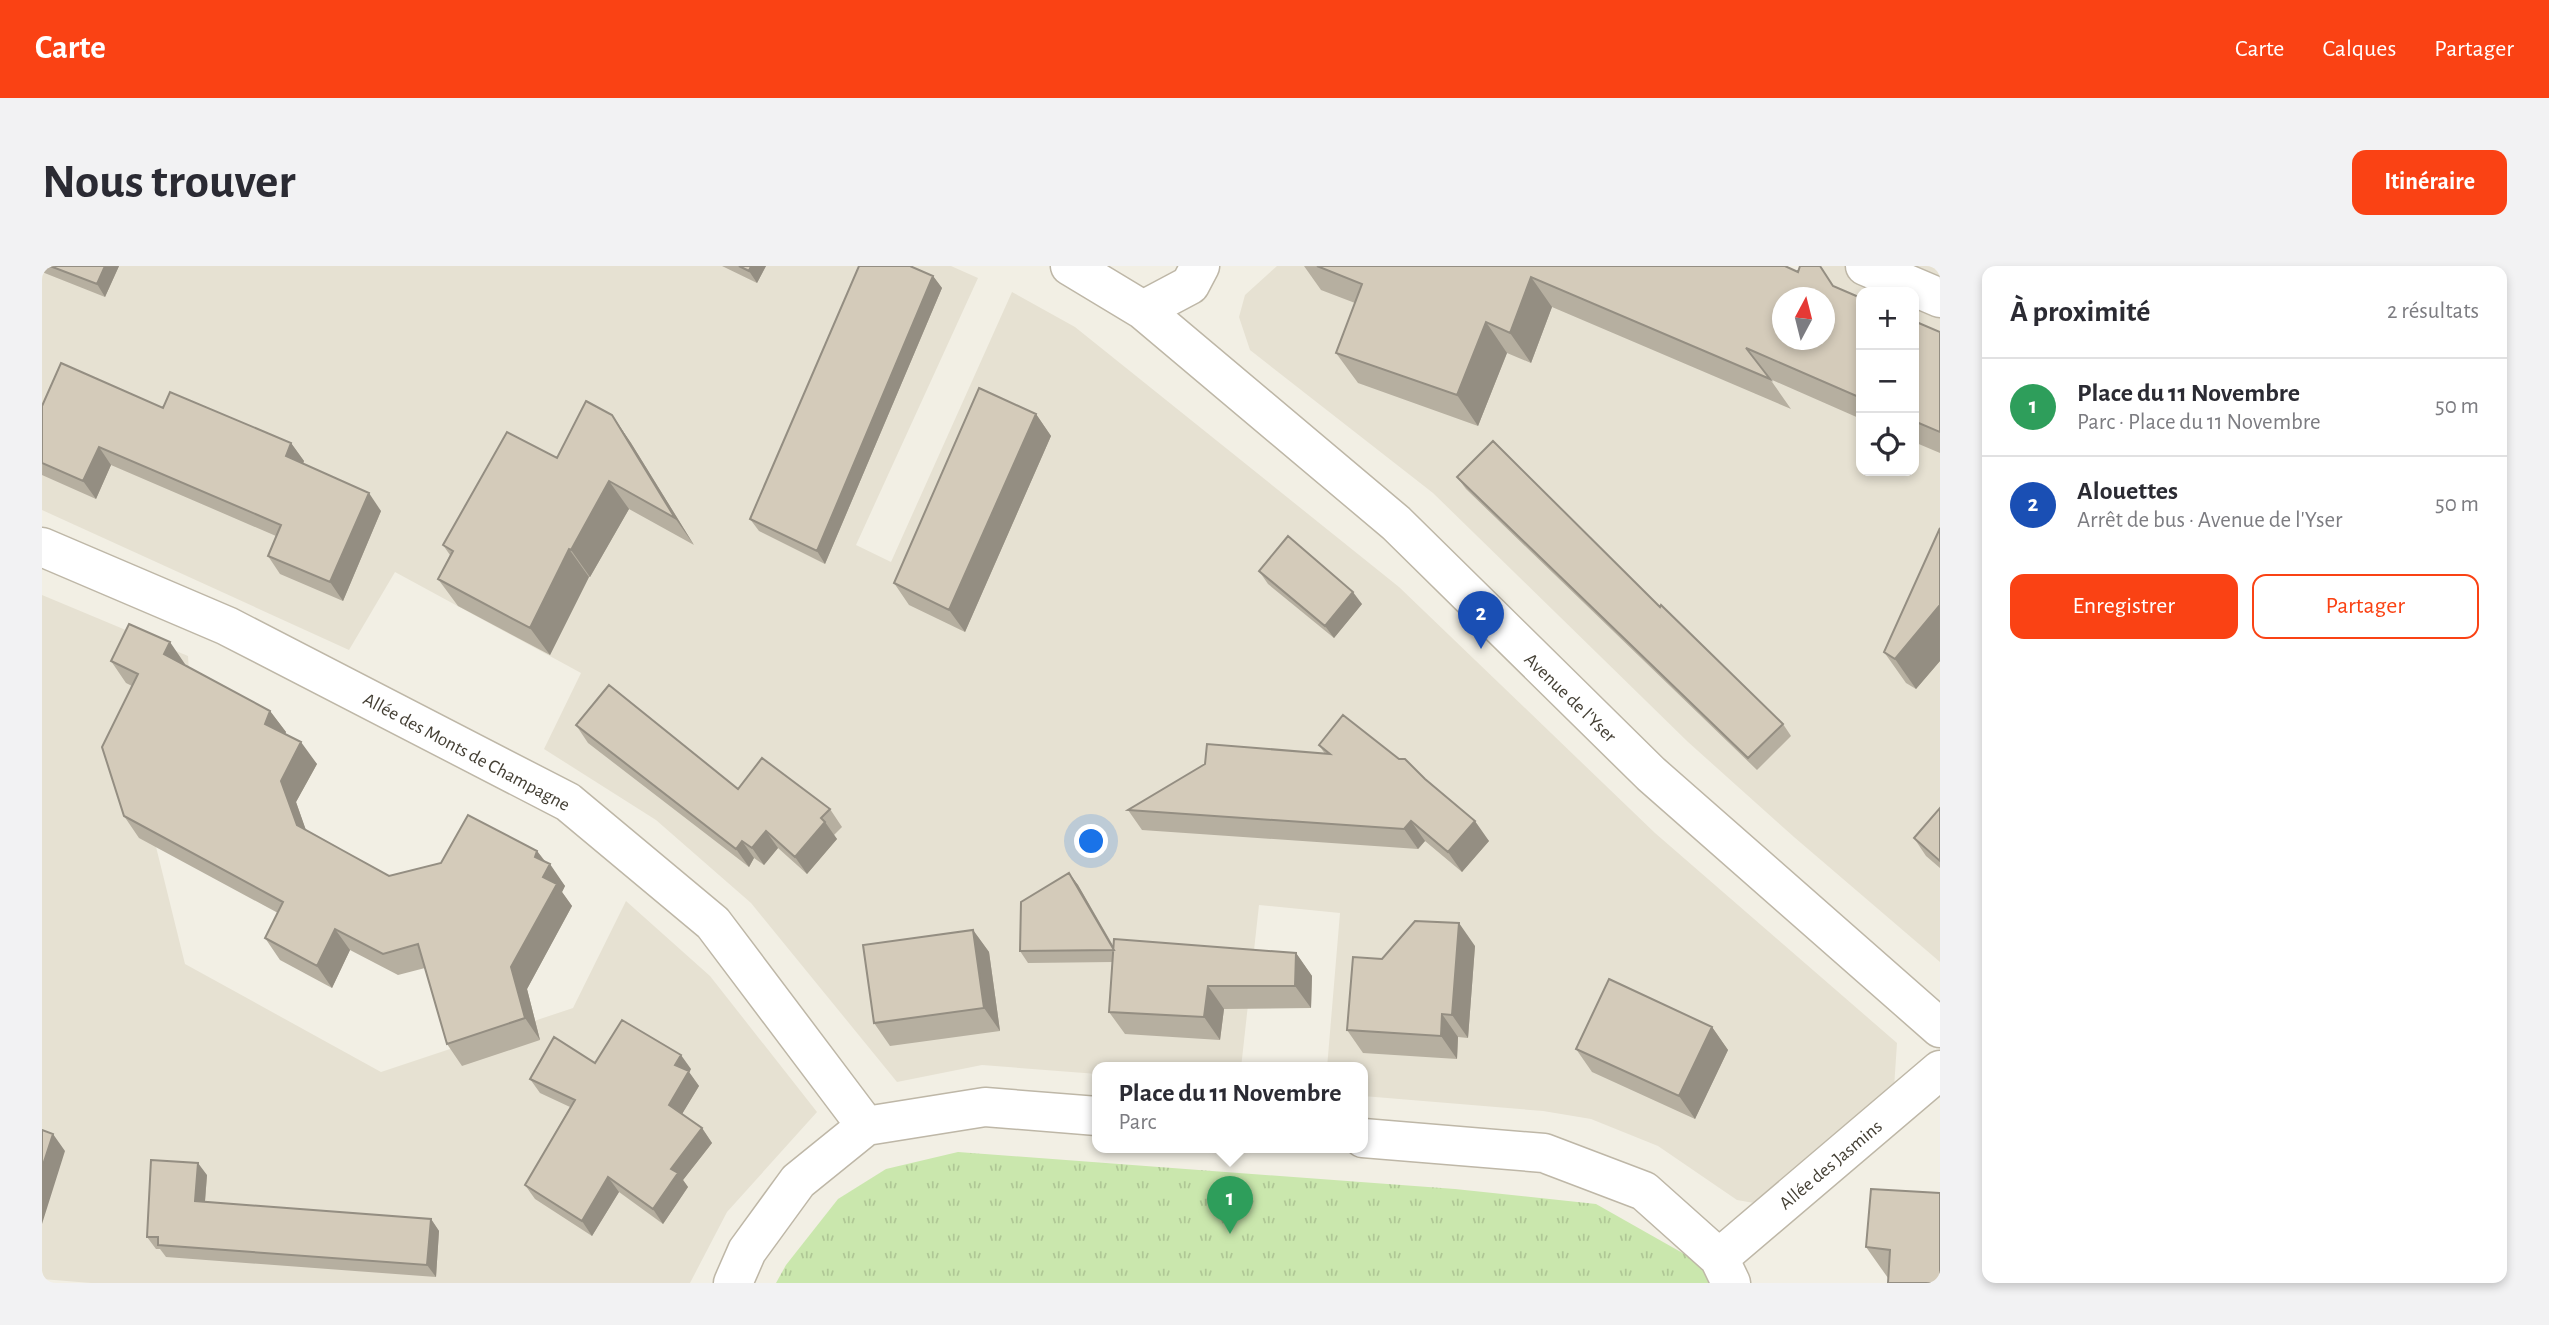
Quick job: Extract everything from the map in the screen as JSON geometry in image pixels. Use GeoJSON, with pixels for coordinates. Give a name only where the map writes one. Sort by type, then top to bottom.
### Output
{"type":"FeatureCollection","features":[{"type":"Feature","properties":{"kind":"street","name":"Avenue de l'Yser"},"geometry":{"type":"LineString","coordinates":[[1070,266],[1143,310],[1396,523],[1651,774],[1940,1028]]}},
{"type":"Feature","properties":{"kind":"street"},"geometry":{"type":"LineString","coordinates":[[1143,310],[1190,285],[1200,266]]}},
{"type":"Feature","properties":{"kind":"street"},"geometry":{"type":"LineString","coordinates":[[1865,266],[1940,298]]}},
{"type":"Feature","properties":{"kind":"street","name":"Allée des Monts de Champagne"},"geometry":{"type":"LineString","coordinates":[[42,547],[227,626],[568,803],[713,923],[866,1126]]}},
{"type":"Feature","properties":{"kind":"street","name":"Allée des Jasmins"},"geometry":{"type":"LineString","coordinates":[[1725,1270],[1940,1070]]}},
{"type":"Feature","properties":{"kind":"street"},"geometry":{"type":"LineString","coordinates":[[733,1283],[747,1251],[798,1181],[866,1126],[985,1107],[1092,1116]]}},
{"type":"Feature","properties":{"kind":"street"},"geometry":{"type":"LineString","coordinates":[[1368,1138],[1544,1153],[1644,1191],[1725,1270]]}},
{"type":"Feature","properties":{"kind":"shaded area"},"geometry":{"type":"Polygon","coordinates":[[[42,266],[951,266],[978,278],[856,545],[891,562],[1012,292],[1075,327],[1399,587],[1655,833],[1897,1043],[1894,1088],[1754,1203],[1737,1200],[1658,1146],[1591,1119],[1543,1111],[1368,1096],[1368,1062],[1328,1062],[1340,913],[1259,905],[1242,1062],[1092,1062],[1092,1074],[982,1065],[897,1082],[751,903],[656,820],[544,749],[581,673],[395,572],[349,650],[42,510],[42,266]]]}},
{"type":"Feature","properties":{"kind":"shaded area"},"geometry":{"type":"Polygon","coordinates":[[[1277,266],[1784,266],[1806,276],[1811,266],[1940,266],[1940,962],[1688,742],[1433,493],[1250,350],[1239,317],[1245,295],[1277,266]]]}},
{"type":"Feature","properties":{"kind":"shaded area"},"geometry":{"type":"Polygon","coordinates":[[[42,595],[188,656],[189,672],[138,774],[185,964],[381,1072],[573,1008],[626,901],[710,976],[817,1112],[727,1212],[690,1283],[91,1283],[42,1279],[42,595]]]}},
{"type":"Feature","properties":{"kind":"green space"},"geometry":{"type":"Polygon","coordinates":[[[958,1152],[1455,1189],[1596,1204],[1702,1264],[1710,1283],[776,1283],[786,1265],[838,1199],[886,1169],[958,1152]]]}},
{"type":"Feature","properties":{"kind":"building"},"geometry":{"type":"Polygon","coordinates":[[[50,266],[105,266],[97,284],[50,266]]]}},
{"type":"Feature","properties":{"kind":"building"},"geometry":{"type":"Polygon","coordinates":[[[859,266],[910,266],[933,276],[817,551],[750,519],[859,266]]]}},
{"type":"Feature","properties":{"kind":"building"},"geometry":{"type":"Polygon","coordinates":[[[1317,266],[1785,266],[1798,272],[1800,266],[1820,266],[1833,286],[1856,296],[1856,396],[1746,348],[1770,379],[1531,277],[1510,333],[1486,322],[1457,395],[1336,353],[1362,284],[1317,266]]]}},
{"type":"Feature","properties":{"kind":"building"},"geometry":{"type":"Polygon","coordinates":[[[1919,323],[1940,332],[1940,432],[1919,423],[1919,323]]]}},
{"type":"Feature","properties":{"kind":"building"},"geometry":{"type":"Polygon","coordinates":[[[61,363],[163,408],[170,392],[291,443],[286,456],[369,493],[330,582],[268,556],[281,525],[99,447],[83,481],[42,463],[42,406],[61,363]]]}},
{"type":"Feature","properties":{"kind":"building"},"geometry":{"type":"Polygon","coordinates":[[[979,388],[1036,414],[949,610],[894,583],[979,388]]]}},
{"type":"Feature","properties":{"kind":"building"},"geometry":{"type":"Polygon","coordinates":[[[586,401],[612,415],[675,518],[609,481],[571,550],[569,549],[530,628],[438,579],[453,551],[443,545],[507,432],[557,458],[586,401]]]}},
{"type":"Feature","properties":{"kind":"building"},"geometry":{"type":"Polygon","coordinates":[[[1493,441],[1660,607],[1661,605],[1783,724],[1748,758],[1457,477],[1493,441]]]}},
{"type":"Feature","properties":{"kind":"building"},"geometry":{"type":"Polygon","coordinates":[[[1940,528],[1940,605],[1895,659],[1884,652],[1940,528]]]}},
{"type":"Feature","properties":{"kind":"building"},"geometry":{"type":"Polygon","coordinates":[[[1288,536],[1353,592],[1325,626],[1259,571],[1288,536]]]}},
{"type":"Feature","properties":{"kind":"building"},"geometry":{"type":"Polygon","coordinates":[[[129,624],[170,642],[164,654],[270,711],[265,724],[301,742],[281,781],[297,825],[389,876],[441,863],[468,815],[537,851],[535,857],[550,864],[543,877],[557,884],[511,967],[525,1018],[447,1044],[418,944],[383,954],[335,929],[317,966],[265,938],[283,902],[124,816],[102,747],[138,674],[111,661],[129,624]]]}},
{"type":"Feature","properties":{"kind":"building"},"geometry":{"type":"Polygon","coordinates":[[[609,685],[738,789],[762,758],[830,809],[821,818],[825,822],[795,857],[766,831],[752,848],[742,841],[736,849],[576,725],[609,685]]]}},
{"type":"Feature","properties":{"kind":"building"},"geometry":{"type":"Polygon","coordinates":[[[1343,715],[1399,759],[1405,759],[1475,821],[1448,852],[1411,821],[1404,829],[1128,810],[1205,764],[1207,744],[1330,754],[1319,745],[1343,715]]]}},
{"type":"Feature","properties":{"kind":"building"},"geometry":{"type":"Polygon","coordinates":[[[1940,808],[1940,861],[1914,838],[1940,808]]]}},
{"type":"Feature","properties":{"kind":"building"},"geometry":{"type":"Polygon","coordinates":[[[1069,873],[1114,950],[1020,951],[1021,902],[1069,873]]]}},
{"type":"Feature","properties":{"kind":"building"},"geometry":{"type":"Polygon","coordinates":[[[1415,921],[1459,923],[1452,1015],[1442,1014],[1441,1036],[1347,1030],[1353,957],[1382,959],[1415,921]]]}},
{"type":"Feature","properties":{"kind":"building"},"geometry":{"type":"Polygon","coordinates":[[[973,930],[984,1008],[874,1023],[863,945],[973,930]]]}},
{"type":"Feature","properties":{"kind":"building"},"geometry":{"type":"Polygon","coordinates":[[[1114,939],[1296,953],[1295,986],[1208,986],[1204,1017],[1109,1012],[1114,939]]]}},
{"type":"Feature","properties":{"kind":"building"},"geometry":{"type":"Polygon","coordinates":[[[1609,979],[1712,1027],[1679,1096],[1576,1049],[1609,979]]]}},
{"type":"Feature","properties":{"kind":"building"},"geometry":{"type":"Polygon","coordinates":[[[622,1020],[681,1055],[675,1065],[689,1071],[669,1105],[702,1128],[671,1169],[678,1173],[653,1209],[608,1177],[582,1221],[525,1185],[575,1100],[530,1079],[554,1037],[595,1063],[622,1020]]]}},
{"type":"Feature","properties":{"kind":"building"},"geometry":{"type":"Polygon","coordinates":[[[42,1130],[53,1134],[42,1168],[42,1130]]]}},
{"type":"Feature","properties":{"kind":"building"},"geometry":{"type":"Polygon","coordinates":[[[151,1160],[198,1163],[195,1201],[431,1219],[427,1265],[158,1245],[158,1237],[147,1237],[151,1160]]]}},
{"type":"Feature","properties":{"kind":"building"},"geometry":{"type":"Polygon","coordinates":[[[1871,1189],[1940,1193],[1940,1283],[1888,1283],[1890,1250],[1866,1247],[1871,1189]]]}},
{"type":"Feature","properties":{"kind":"place","name":"Alouettes"},"geometry":{"type":"Point","coordinates":[1481,649]}},
{"type":"Feature","properties":{"kind":"place","name":"Place du 11 Novembre"},"geometry":{"type":"Point","coordinates":[1230,1234]}}]}
